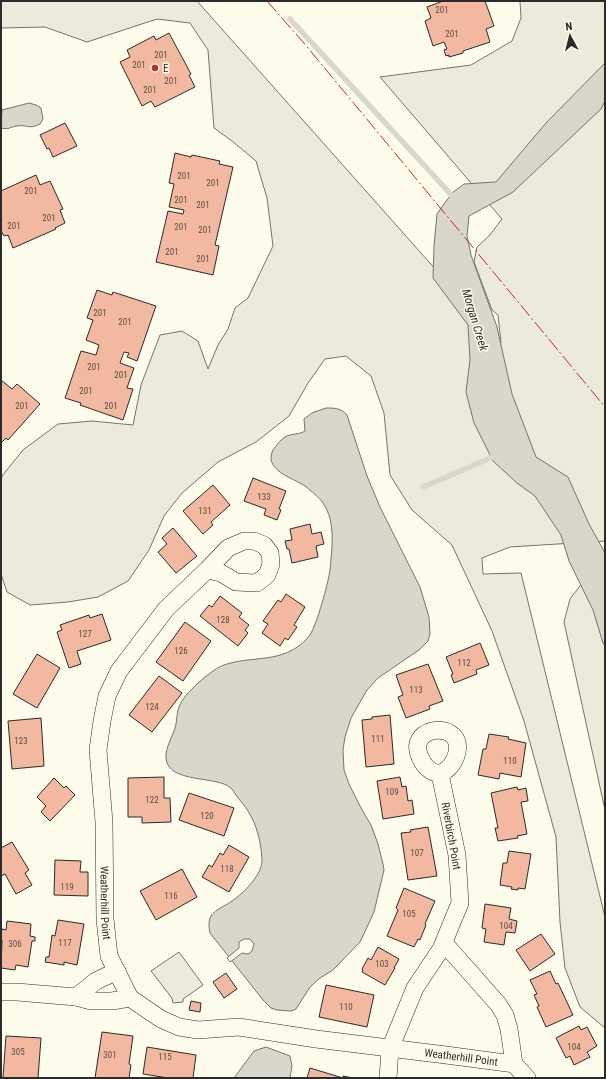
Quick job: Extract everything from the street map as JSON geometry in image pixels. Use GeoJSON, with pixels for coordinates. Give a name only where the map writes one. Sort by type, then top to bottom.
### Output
{"type":"FeatureCollection","features":[{"type":"Feature","properties":{"kind":"street","name":"Weatherhill Point"},"geometry":{"type":"LineString","coordinates":[[207,570],[166,609],[119,671],[107,696],[98,750],[104,822],[105,919],[110,956],[130,998],[160,1019],[179,1027],[198,1030],[239,1027],[316,1040],[514,1064],[527,1078]]}},
{"type":"Feature","properties":{"kind":"street","name":"Riverbirch Point"},"geometry":{"type":"LineString","coordinates":[[390,1049],[415,988],[444,943],[460,903],[457,855],[440,774]]}},
{"type":"Feature","properties":{"kind":"street"},"geometry":{"type":"LineString","coordinates":[[444,943],[498,1004],[505,1015],[509,1029],[514,1064]]}},
{"type":"Feature","properties":{"kind":"street"},"geometry":{"type":"LineString","coordinates":[[76,997],[96,981],[117,971]]}},
{"type":"Feature","properties":{"kind":"street"},"geometry":{"type":"LineString","coordinates":[[1,992],[76,997],[91,1001],[112,1001],[130,998]]}},
{"type":"Feature","properties":{"kind":"street"},"geometry":{"type":"LineString","coordinates":[[388,1078],[390,1049]]}},
{"type":"Feature","properties":{"kind":"shaded area"},"geometry":{"type":"Polygon","coordinates":[[[1,1],[197,1],[501,343],[498,315],[492,310],[474,262],[477,247],[489,236],[502,219],[380,77],[471,65],[512,41],[521,18],[520,1],[605,1],[605,541],[510,547],[482,558],[483,574],[521,573],[605,917],[605,1028],[580,1007],[565,968],[560,922],[556,837],[524,721],[492,631],[452,545],[412,510],[390,475],[384,413],[371,376],[346,356],[325,359],[308,383],[289,416],[256,442],[218,462],[182,493],[164,516],[149,550],[128,581],[98,597],[68,602],[30,605],[7,592],[1,574],[2,476],[23,450],[58,424],[92,421],[133,425],[141,385],[160,335],[182,331],[198,341],[208,369],[218,345],[228,329],[235,308],[248,298],[273,246],[267,198],[256,161],[214,128],[208,50],[190,23],[157,19],[87,42],[45,27],[1,28],[1,1]]]}},
{"type":"Feature","properties":{"kind":"shaded area"},"geometry":{"type":"Polygon","coordinates":[[[605,576],[605,810],[564,622],[570,599],[586,578],[605,576]]]}},
{"type":"Feature","properties":{"kind":"shaded area"},"geometry":{"type":"Polygon","coordinates":[[[179,952],[203,985],[183,999],[183,1002],[173,1003],[172,998],[151,971],[179,952]]]}},
{"type":"Feature","properties":{"kind":"water","name":"Morgan Creek"},"geometry":{"type":"Polygon","coordinates":[[[605,63],[605,101],[601,109],[513,192],[469,216],[467,236],[471,255],[497,327],[512,394],[536,457],[568,477],[589,524],[605,553],[605,646],[593,610],[569,561],[561,535],[535,496],[517,483],[493,461],[474,423],[466,392],[470,360],[468,325],[433,278],[437,214],[452,193],[464,184],[496,182],[546,123],[605,63]]]}},
{"type":"Feature","properties":{"kind":"water"},"geometry":{"type":"Polygon","coordinates":[[[29,103],[41,108],[43,119],[40,124],[33,127],[14,126],[8,129],[1,128],[2,110],[29,103]]]}},
{"type":"Feature","properties":{"kind":"water"},"geometry":{"type":"Polygon","coordinates":[[[326,408],[338,409],[347,415],[367,476],[380,507],[420,587],[429,617],[430,634],[428,641],[419,650],[378,678],[367,690],[351,718],[345,737],[343,750],[344,770],[349,784],[371,825],[378,844],[384,870],[374,912],[360,942],[333,970],[320,978],[310,987],[296,1009],[291,1011],[271,1008],[210,933],[209,922],[211,916],[215,911],[242,893],[252,883],[259,871],[262,859],[261,846],[251,816],[231,788],[215,781],[194,778],[175,772],[169,766],[166,754],[175,728],[179,706],[197,684],[213,671],[224,665],[234,662],[272,657],[291,651],[305,641],[313,630],[322,604],[330,570],[332,535],[330,518],[323,503],[305,486],[276,468],[272,463],[271,457],[273,450],[283,438],[305,431],[304,419],[312,413],[326,408]]]}},
{"type":"Feature","properties":{"kind":"water"},"geometry":{"type":"Polygon","coordinates":[[[266,1047],[290,1056],[292,1066],[290,1078],[234,1078],[254,1051],[266,1047]]]}},
{"type":"Feature","properties":{"kind":"pier"},"geometry":{"type":"Polygon","coordinates":[[[244,939],[250,939],[254,944],[252,951],[248,954],[242,953],[230,962],[227,958],[239,948],[239,942],[244,939]]]}},
{"type":"Feature","properties":{"kind":"building"},"geometry":{"type":"Polygon","coordinates":[[[443,1],[485,1],[494,26],[486,29],[490,42],[449,57],[449,55],[446,56],[444,50],[447,49],[444,42],[433,46],[425,21],[431,18],[427,7],[443,1]]]}},
{"type":"Feature","properties":{"kind":"building","name":"E"},"geometry":{"type":"Polygon","coordinates":[[[169,33],[191,74],[189,75],[195,87],[155,107],[151,101],[142,106],[120,62],[130,57],[127,50],[154,36],[156,40],[169,33]]]}},
{"type":"Feature","properties":{"kind":"building"},"geometry":{"type":"Polygon","coordinates":[[[65,123],[77,146],[53,157],[40,135],[65,123]]]}},
{"type":"Feature","properties":{"kind":"building"},"geometry":{"type":"Polygon","coordinates":[[[175,153],[220,161],[219,164],[233,167],[215,245],[219,246],[213,275],[156,262],[168,211],[183,214],[184,210],[169,207],[174,184],[169,183],[175,153]]]}},
{"type":"Feature","properties":{"kind":"building"},"geometry":{"type":"Polygon","coordinates":[[[36,175],[40,185],[50,181],[63,209],[60,210],[65,223],[55,228],[56,229],[13,248],[8,235],[4,236],[1,231],[1,191],[36,175]]]}},
{"type":"Feature","properties":{"kind":"building"},"geometry":{"type":"Polygon","coordinates":[[[97,290],[112,295],[113,292],[156,306],[137,361],[127,357],[129,353],[124,352],[120,363],[134,368],[127,388],[133,389],[123,420],[80,405],[81,403],[65,398],[81,351],[96,355],[99,345],[86,340],[93,320],[87,318],[97,290]]]}},
{"type":"Feature","properties":{"kind":"building"},"geometry":{"type":"Polygon","coordinates":[[[1,380],[12,389],[17,384],[40,404],[8,440],[6,438],[1,443],[1,380]]]}},
{"type":"Feature","properties":{"kind":"building"},"geometry":{"type":"Polygon","coordinates":[[[253,478],[286,491],[279,509],[281,510],[277,520],[264,515],[266,509],[244,501],[253,478]]]}},
{"type":"Feature","properties":{"kind":"building"},"geometry":{"type":"Polygon","coordinates":[[[213,485],[230,505],[211,522],[213,525],[203,534],[183,511],[213,485]]]}},
{"type":"Feature","properties":{"kind":"building"},"geometry":{"type":"Polygon","coordinates":[[[310,524],[312,534],[321,532],[324,544],[316,546],[318,557],[292,563],[289,549],[287,549],[285,541],[292,540],[290,529],[310,524]]]}},
{"type":"Feature","properties":{"kind":"building"},"geometry":{"type":"Polygon","coordinates":[[[173,528],[197,556],[176,573],[158,552],[167,544],[162,538],[173,528]]]}},
{"type":"Feature","properties":{"kind":"building"},"geometry":{"type":"Polygon","coordinates":[[[286,594],[305,607],[294,625],[297,627],[288,640],[285,638],[280,646],[262,633],[268,624],[263,621],[278,600],[281,602],[286,594]]]}},
{"type":"Feature","properties":{"kind":"building"},"geometry":{"type":"Polygon","coordinates":[[[220,596],[242,613],[239,617],[249,625],[245,630],[248,633],[238,646],[200,616],[209,605],[212,607],[220,596]]]}},
{"type":"Feature","properties":{"kind":"building"},"geometry":{"type":"Polygon","coordinates":[[[102,614],[111,640],[77,651],[81,664],[69,668],[57,632],[62,630],[60,625],[89,615],[90,618],[102,614]]]}},
{"type":"Feature","properties":{"kind":"building"},"geometry":{"type":"Polygon","coordinates":[[[185,622],[211,641],[183,681],[156,662],[185,622]]]}},
{"type":"Feature","properties":{"kind":"building"},"geometry":{"type":"Polygon","coordinates":[[[480,643],[489,665],[476,670],[477,674],[454,683],[451,675],[453,674],[446,657],[480,643]]]}},
{"type":"Feature","properties":{"kind":"building"},"geometry":{"type":"Polygon","coordinates":[[[37,654],[60,668],[37,708],[13,694],[37,654]]]}},
{"type":"Feature","properties":{"kind":"building"},"geometry":{"type":"Polygon","coordinates":[[[428,664],[443,701],[429,706],[430,709],[406,718],[398,697],[403,695],[396,675],[428,664]]]}},
{"type":"Feature","properties":{"kind":"building"},"geometry":{"type":"Polygon","coordinates":[[[159,676],[182,693],[152,732],[129,715],[159,676]]]}},
{"type":"Feature","properties":{"kind":"building"},"geometry":{"type":"Polygon","coordinates":[[[390,715],[394,764],[366,767],[362,720],[390,715]]]}},
{"type":"Feature","properties":{"kind":"building"},"geometry":{"type":"Polygon","coordinates":[[[41,718],[44,766],[12,769],[8,721],[41,718]]]}},
{"type":"Feature","properties":{"kind":"building"},"geometry":{"type":"Polygon","coordinates":[[[489,734],[509,737],[508,739],[526,743],[521,777],[500,773],[499,779],[478,775],[483,749],[486,749],[489,734]]]}},
{"type":"Feature","properties":{"kind":"building"},"geometry":{"type":"Polygon","coordinates":[[[164,777],[164,798],[170,798],[171,822],[142,823],[142,817],[128,817],[128,778],[164,777]]]}},
{"type":"Feature","properties":{"kind":"building"},"geometry":{"type":"Polygon","coordinates":[[[400,777],[402,787],[406,786],[408,801],[412,800],[414,814],[383,819],[377,781],[400,777]]]}},
{"type":"Feature","properties":{"kind":"building"},"geometry":{"type":"Polygon","coordinates":[[[54,778],[64,788],[66,786],[75,795],[50,821],[41,812],[46,806],[37,797],[54,778]]]}},
{"type":"Feature","properties":{"kind":"building"},"geometry":{"type":"Polygon","coordinates":[[[517,787],[518,790],[526,788],[528,801],[521,802],[527,834],[517,836],[518,838],[498,841],[495,828],[498,828],[491,793],[517,787]]]}},
{"type":"Feature","properties":{"kind":"building"},"geometry":{"type":"Polygon","coordinates":[[[189,793],[234,808],[224,836],[179,820],[189,793]]]}},
{"type":"Feature","properties":{"kind":"building"},"geometry":{"type":"Polygon","coordinates":[[[428,827],[437,876],[408,880],[401,833],[428,827]]]}},
{"type":"Feature","properties":{"kind":"building"},"geometry":{"type":"Polygon","coordinates":[[[12,842],[29,870],[25,873],[32,885],[16,894],[5,874],[1,876],[1,848],[12,842]]]}},
{"type":"Feature","properties":{"kind":"building"},"geometry":{"type":"Polygon","coordinates":[[[229,845],[249,857],[229,892],[202,877],[209,865],[212,867],[220,853],[223,855],[229,845]]]}},
{"type":"Feature","properties":{"kind":"building"},"geometry":{"type":"Polygon","coordinates":[[[509,851],[531,854],[525,889],[511,889],[512,887],[500,885],[503,863],[507,863],[509,851]]]}},
{"type":"Feature","properties":{"kind":"building"},"geometry":{"type":"Polygon","coordinates":[[[55,860],[81,861],[80,872],[88,872],[88,896],[54,895],[55,860]]]}},
{"type":"Feature","properties":{"kind":"building"},"geometry":{"type":"Polygon","coordinates":[[[182,869],[197,897],[156,920],[140,891],[182,869]]]}},
{"type":"Feature","properties":{"kind":"building"},"geometry":{"type":"Polygon","coordinates":[[[404,888],[435,901],[420,940],[418,939],[414,947],[387,936],[398,910],[396,908],[404,888]]]}},
{"type":"Feature","properties":{"kind":"building"},"geometry":{"type":"Polygon","coordinates":[[[485,904],[511,908],[509,919],[517,921],[515,933],[506,932],[504,945],[484,942],[486,929],[482,928],[485,904]]]}},
{"type":"Feature","properties":{"kind":"building"},"geometry":{"type":"Polygon","coordinates":[[[58,920],[84,924],[77,965],[64,962],[64,965],[45,962],[46,957],[49,957],[52,935],[55,936],[58,920]]]}},
{"type":"Feature","properties":{"kind":"building"},"geometry":{"type":"Polygon","coordinates":[[[7,921],[31,924],[30,936],[35,937],[35,941],[32,941],[28,967],[16,965],[15,970],[1,968],[1,934],[2,929],[6,930],[7,921]]]}},
{"type":"Feature","properties":{"kind":"building"},"geometry":{"type":"Polygon","coordinates":[[[541,934],[555,954],[530,971],[516,950],[541,934]]]}},
{"type":"Feature","properties":{"kind":"building"},"geometry":{"type":"Polygon","coordinates":[[[378,947],[399,959],[385,985],[362,972],[368,958],[371,960],[378,947]]]}},
{"type":"Feature","properties":{"kind":"building"},"geometry":{"type":"Polygon","coordinates":[[[550,971],[556,984],[558,983],[573,1015],[546,1027],[537,1007],[539,1006],[534,995],[537,994],[530,980],[550,971]]]}},
{"type":"Feature","properties":{"kind":"building"},"geometry":{"type":"Polygon","coordinates":[[[226,973],[237,989],[224,998],[213,982],[226,973]]]}},
{"type":"Feature","properties":{"kind":"building"},"geometry":{"type":"Polygon","coordinates":[[[326,985],[374,995],[367,1027],[319,1017],[326,985]]]}},
{"type":"Feature","properties":{"kind":"building"},"geometry":{"type":"Polygon","coordinates":[[[191,1001],[201,1003],[200,1012],[189,1010],[191,1001]]]}},
{"type":"Feature","properties":{"kind":"building"},"geometry":{"type":"Polygon","coordinates":[[[579,1026],[581,1030],[587,1027],[597,1046],[587,1052],[590,1057],[574,1065],[570,1056],[566,1058],[556,1038],[579,1026]]]}},
{"type":"Feature","properties":{"kind":"building"},"geometry":{"type":"Polygon","coordinates":[[[102,1032],[133,1036],[129,1064],[131,1065],[129,1078],[95,1078],[102,1032]]]}},
{"type":"Feature","properties":{"kind":"building"},"geometry":{"type":"Polygon","coordinates":[[[6,1036],[41,1038],[38,1078],[3,1078],[6,1036]]]}},
{"type":"Feature","properties":{"kind":"building"},"geometry":{"type":"Polygon","coordinates":[[[147,1047],[196,1055],[193,1078],[168,1078],[143,1074],[147,1047]]]}},
{"type":"Feature","properties":{"kind":"building"},"geometry":{"type":"Polygon","coordinates":[[[310,1068],[343,1078],[307,1078],[310,1068]]]}},
{"type":"Feature","properties":{"kind":"waterway"},"geometry":{"type":"LineString","coordinates":[[290,19],[456,200]]}},
{"type":"Feature","properties":{"kind":"waterway"},"geometry":{"type":"LineString","coordinates":[[423,487],[497,455]]}},
{"type":"Feature","properties":{"kind":"power"},"geometry":{"type":"LineString","coordinates":[[267,1],[303,42],[605,407]]}},
{"type":"Feature","properties":{"kind":"place","name":"E"},"geometry":{"type":"Point","coordinates":[155,68]}}]}
